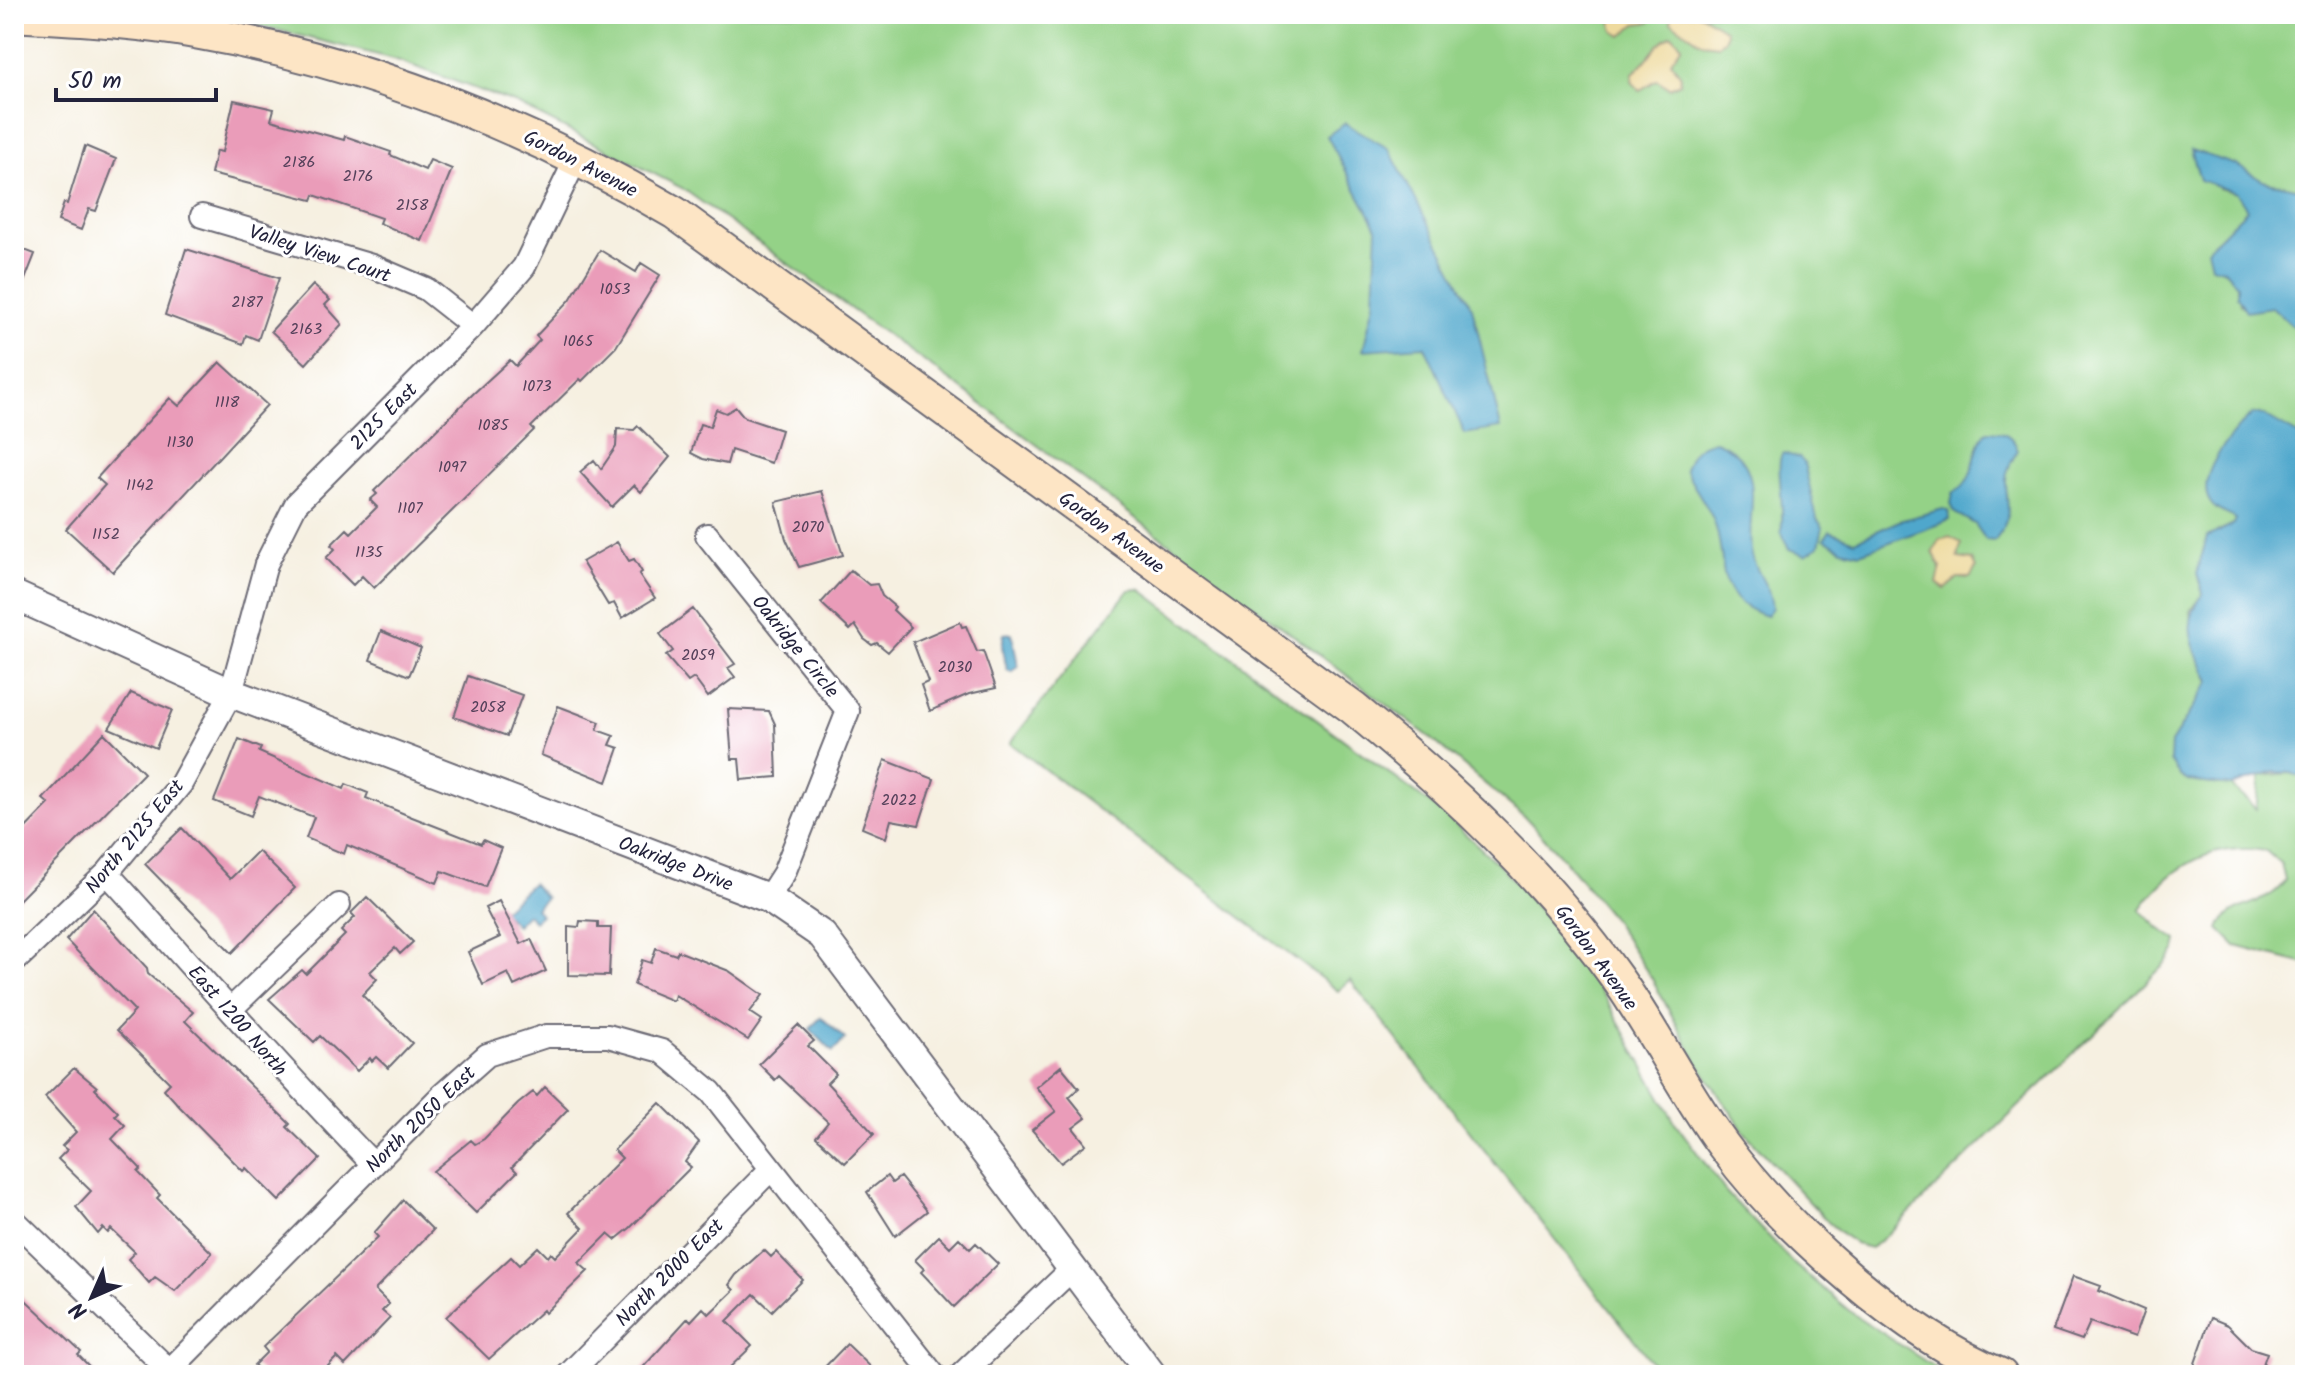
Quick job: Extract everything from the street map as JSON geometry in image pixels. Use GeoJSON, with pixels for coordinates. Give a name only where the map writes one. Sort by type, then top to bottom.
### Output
{"type":"FeatureCollection","features":[{"type":"Feature","properties":{"kind":"main road","name":"Gordon Avenue"},"geometry":{"type":"LineString","coordinates":[[14,15],[197,23],[393,81],[485,115],[576,159],[638,191],[721,245],[1353,708],[1427,769],[1497,834],[1561,906],[1620,982],[1724,1147],[1787,1217],[1907,1324],[1965,1360],[2001,1375]]}},
{"type":"Feature","properties":{"kind":"street","name":"2125 East"},"geometry":{"type":"LineString","coordinates":[[231,693],[266,564],[296,504],[473,326],[524,267],[576,159]]}},
{"type":"Feature","properties":{"kind":"street","name":"Valley View Court"},"geometry":{"type":"LineString","coordinates":[[202,216],[372,266],[426,289],[473,326]]}},
{"type":"Feature","properties":{"kind":"street","name":"Oakridge Circle"},"geometry":{"type":"LineString","coordinates":[[707,535],[848,711],[784,873],[768,898]]}},
{"type":"Feature","properties":{"kind":"street","name":"Oakridge Drive"},"geometry":{"type":"LineString","coordinates":[[14,595],[231,693],[768,898],[822,935],[1152,1375]]}},
{"type":"Feature","properties":{"kind":"street","name":"North 2125 East"},"geometry":{"type":"LineString","coordinates":[[14,962],[107,873],[181,784],[231,693]]}},
{"type":"Feature","properties":{"kind":"street","name":"East 1200 North"},"geometry":{"type":"LineString","coordinates":[[107,873],[231,1009],[289,1078],[373,1164]]}},
{"type":"Feature","properties":{"kind":"street"},"geometry":{"type":"LineString","coordinates":[[231,1009],[339,905]]}},
{"type":"Feature","properties":{"kind":"street","name":"North 2050 East"},"geometry":{"type":"LineString","coordinates":[[169,1373],[373,1164],[487,1055],[546,1036],[608,1036],[662,1051],[711,1092],[934,1375]]}},
{"type":"Feature","properties":{"kind":"street","name":"North 2000 East"},"geometry":{"type":"LineString","coordinates":[[568,1375],[771,1169]]}},
{"type":"Feature","properties":{"kind":"street"},"geometry":{"type":"LineString","coordinates":[[14,1220],[169,1373]]}},
{"type":"Feature","properties":{"kind":"street"},"geometry":{"type":"LineString","coordinates":[[961,1375],[1072,1269]]}},
{"type":"Feature","properties":{"kind":"green space"},"geometry":{"type":"Polygon","coordinates":[[[234,14],[2305,14],[2305,190],[2263,181],[2218,188],[2237,193],[2248,209],[2215,241],[2223,269],[2238,284],[2240,305],[2272,307],[2305,337],[2305,439],[2298,435],[2227,513],[2237,519],[2234,524],[2218,531],[2197,573],[2203,594],[2191,611],[2195,651],[2210,681],[2171,743],[2180,776],[2188,781],[2231,786],[2256,809],[2260,776],[2291,773],[2305,779],[2305,964],[2236,946],[2219,929],[2231,913],[2270,895],[2285,880],[2281,864],[2266,851],[2228,850],[2211,854],[2179,870],[2152,894],[2140,910],[2177,940],[2176,950],[2168,961],[1888,1234],[1871,1248],[1855,1244],[1829,1223],[1745,1133],[1697,1062],[1652,979],[1610,915],[1563,858],[1528,820],[1427,735],[943,375],[682,188],[517,104],[394,59],[237,20],[234,14]]]}},
{"type":"Feature","properties":{"kind":"green space"},"geometry":{"type":"Polygon","coordinates":[[[1140,589],[1444,814],[1503,869],[1565,940],[1606,999],[1674,1121],[1726,1192],[1794,1264],[1852,1313],[1946,1375],[1662,1375],[1350,980],[1338,991],[1010,743],[1129,590],[1140,589]]]}},
{"type":"Feature","properties":{"kind":"sand"},"geometry":{"type":"Polygon","coordinates":[[[1609,14],[1651,14],[1650,22],[1636,24],[1622,36],[1614,31],[1609,14]]]}},
{"type":"Feature","properties":{"kind":"sand"},"geometry":{"type":"Polygon","coordinates":[[[1671,14],[1700,14],[1726,30],[1725,39],[1718,45],[1702,43],[1671,22],[1671,14]]]}},
{"type":"Feature","properties":{"kind":"sand"},"geometry":{"type":"Polygon","coordinates":[[[1672,35],[1682,45],[1671,61],[1681,76],[1680,83],[1670,88],[1657,80],[1640,90],[1632,82],[1633,73],[1672,35]]]}},
{"type":"Feature","properties":{"kind":"sand"},"geometry":{"type":"Polygon","coordinates":[[[1950,537],[1961,544],[1958,558],[1972,560],[1976,568],[1970,578],[1958,578],[1945,589],[1937,583],[1941,567],[1933,552],[1940,540],[1950,537]]]}},
{"type":"Feature","properties":{"kind":"water"},"geometry":{"type":"Polygon","coordinates":[[[1345,123],[1389,149],[1472,307],[1501,428],[1465,434],[1425,346],[1363,350],[1374,303],[1377,228],[1327,136],[1345,123]]]}},
{"type":"Feature","properties":{"kind":"water"},"geometry":{"type":"Polygon","coordinates":[[[2191,150],[2236,165],[2263,181],[2305,190],[2305,337],[2272,307],[2246,311],[2237,296],[2237,284],[2223,269],[2211,266],[2207,249],[2247,209],[2237,193],[2200,180],[2191,150]]]}},
{"type":"Feature","properties":{"kind":"water"},"geometry":{"type":"Polygon","coordinates":[[[2253,414],[2263,415],[2305,439],[2305,779],[2291,773],[2274,772],[2231,786],[2188,781],[2180,776],[2170,761],[2171,743],[2210,681],[2194,647],[2190,627],[2203,594],[2197,573],[2207,537],[2234,524],[2236,519],[2214,507],[2207,496],[2206,484],[2225,443],[2253,414]]]}},
{"type":"Feature","properties":{"kind":"water"},"geometry":{"type":"Polygon","coordinates":[[[1987,431],[2006,434],[2018,450],[2006,476],[2007,517],[1995,541],[1986,540],[1975,524],[1955,513],[1951,504],[1953,493],[1971,473],[1978,447],[1987,431]]]}},
{"type":"Feature","properties":{"kind":"water"},"geometry":{"type":"Polygon","coordinates":[[[1715,441],[1732,450],[1743,461],[1749,474],[1752,488],[1751,550],[1771,600],[1772,608],[1766,616],[1736,599],[1729,588],[1713,519],[1685,469],[1695,450],[1715,441]]]}},
{"type":"Feature","properties":{"kind":"water"},"geometry":{"type":"Polygon","coordinates":[[[1783,453],[1800,458],[1804,463],[1817,519],[1823,527],[1819,546],[1806,555],[1789,549],[1781,531],[1780,466],[1783,453]]]}},
{"type":"Feature","properties":{"kind":"water"},"geometry":{"type":"Polygon","coordinates":[[[1943,509],[1949,511],[1950,520],[1860,553],[1842,549],[1824,539],[1830,531],[1855,541],[1899,521],[1943,509]]]}},
{"type":"Feature","properties":{"kind":"water"},"geometry":{"type":"Polygon","coordinates":[[[1012,633],[1018,666],[1012,672],[1007,670],[1002,646],[1004,634],[1012,633]]]}},
{"type":"Feature","properties":{"kind":"water"},"geometry":{"type":"Polygon","coordinates":[[[532,883],[546,898],[535,908],[541,915],[534,921],[527,914],[516,925],[502,911],[532,883]]]}},
{"type":"Feature","properties":{"kind":"water"},"geometry":{"type":"Polygon","coordinates":[[[821,1017],[845,1039],[833,1052],[810,1029],[821,1017]]]}},
{"type":"Feature","properties":{"kind":"building"},"geometry":{"type":"Polygon","coordinates":[[[234,100],[274,109],[271,120],[344,140],[345,136],[391,152],[390,155],[425,170],[430,160],[452,169],[422,241],[379,223],[381,218],[314,195],[312,200],[211,174],[216,151],[222,152],[234,100]]]}},
{"type":"Feature","properties":{"kind":"building"},"geometry":{"type":"Polygon","coordinates":[[[85,146],[116,159],[96,211],[89,209],[81,230],[58,221],[64,203],[67,204],[85,146]]]}},
{"type":"Feature","properties":{"kind":"building"},"geometry":{"type":"Polygon","coordinates":[[[14,246],[35,254],[15,305],[14,305],[14,246]]]}},
{"type":"Feature","properties":{"kind":"building"},"geometry":{"type":"Polygon","coordinates":[[[186,249],[279,278],[258,340],[246,335],[243,344],[165,315],[186,249]]]}},
{"type":"Feature","properties":{"kind":"building"},"geometry":{"type":"Polygon","coordinates":[[[600,250],[636,272],[641,263],[660,275],[616,347],[531,427],[534,430],[374,588],[362,576],[353,585],[326,558],[335,549],[331,545],[347,529],[351,533],[377,507],[370,500],[377,494],[374,491],[510,360],[516,366],[540,340],[536,336],[570,300],[600,250]]]}},
{"type":"Feature","properties":{"kind":"building"},"geometry":{"type":"Polygon","coordinates":[[[313,285],[330,300],[325,305],[342,324],[306,364],[271,331],[313,285]]]}},
{"type":"Feature","properties":{"kind":"building"},"geometry":{"type":"Polygon","coordinates":[[[220,362],[267,405],[113,572],[66,529],[105,485],[97,478],[142,428],[170,398],[179,406],[220,362]]]}},
{"type":"Feature","properties":{"kind":"building"},"geometry":{"type":"Polygon","coordinates":[[[736,407],[745,418],[781,430],[771,463],[731,450],[727,464],[691,453],[700,424],[710,427],[716,409],[726,413],[736,407]]]}},
{"type":"Feature","properties":{"kind":"building"},"geometry":{"type":"Polygon","coordinates":[[[638,426],[670,457],[641,492],[634,485],[612,507],[580,472],[594,460],[601,469],[616,447],[617,429],[634,430],[638,426]]]}},
{"type":"Feature","properties":{"kind":"building"},"geometry":{"type":"Polygon","coordinates":[[[822,491],[843,555],[799,567],[786,539],[776,502],[822,491]]]}},
{"type":"Feature","properties":{"kind":"building"},"geometry":{"type":"Polygon","coordinates":[[[617,542],[629,561],[634,559],[642,572],[639,574],[655,598],[622,618],[614,603],[608,605],[582,562],[617,542]]]}},
{"type":"Feature","properties":{"kind":"building"},"geometry":{"type":"Polygon","coordinates":[[[851,570],[869,585],[877,584],[882,596],[895,607],[893,610],[911,627],[888,652],[877,643],[872,645],[864,639],[855,625],[850,630],[821,603],[851,570]]]}},
{"type":"Feature","properties":{"kind":"building"},"geometry":{"type":"Polygon","coordinates":[[[693,609],[735,664],[728,668],[735,677],[708,697],[694,678],[688,682],[666,656],[673,651],[660,634],[693,609]]]}},
{"type":"Feature","properties":{"kind":"building"},"geometry":{"type":"Polygon","coordinates":[[[960,622],[962,627],[966,626],[977,652],[983,651],[996,688],[969,694],[930,711],[921,685],[928,682],[913,642],[960,622]]]}},
{"type":"Feature","properties":{"kind":"building"},"geometry":{"type":"Polygon","coordinates":[[[381,631],[421,648],[409,676],[370,660],[381,631]]]}},
{"type":"Feature","properties":{"kind":"building"},"geometry":{"type":"Polygon","coordinates":[[[468,676],[522,695],[507,736],[454,717],[468,676]]]}},
{"type":"Feature","properties":{"kind":"building"},"geometry":{"type":"Polygon","coordinates":[[[131,693],[172,710],[156,748],[109,728],[131,693]]]}},
{"type":"Feature","properties":{"kind":"building"},"geometry":{"type":"Polygon","coordinates":[[[558,706],[600,722],[597,730],[614,736],[610,745],[619,748],[607,782],[541,755],[558,706]]]}},
{"type":"Feature","properties":{"kind":"building"},"geometry":{"type":"Polygon","coordinates":[[[728,709],[769,711],[775,724],[777,777],[741,780],[739,759],[732,759],[728,709]]]}},
{"type":"Feature","properties":{"kind":"building"},"geometry":{"type":"Polygon","coordinates":[[[104,733],[144,773],[14,905],[14,840],[49,804],[43,799],[104,733]]]}},
{"type":"Feature","properties":{"kind":"building"},"geometry":{"type":"Polygon","coordinates":[[[239,739],[261,748],[259,752],[344,789],[346,784],[368,793],[366,798],[412,817],[481,844],[483,840],[501,848],[485,887],[442,871],[437,883],[347,845],[344,854],[306,838],[314,817],[259,796],[251,816],[214,801],[239,739]]]}},
{"type":"Feature","properties":{"kind":"building"},"geometry":{"type":"Polygon","coordinates":[[[885,760],[934,779],[919,825],[891,820],[886,838],[862,828],[885,760]]]}},
{"type":"Feature","properties":{"kind":"building"},"geometry":{"type":"Polygon","coordinates":[[[182,828],[230,879],[258,851],[295,888],[232,953],[145,864],[182,828]]]}},
{"type":"Feature","properties":{"kind":"building"},"geometry":{"type":"Polygon","coordinates":[[[367,897],[413,942],[400,954],[395,948],[370,972],[377,979],[362,995],[412,1043],[388,1068],[376,1057],[372,1061],[370,1058],[357,1071],[320,1036],[314,1042],[269,999],[302,970],[306,974],[345,935],[341,931],[355,917],[351,913],[367,897]]]}},
{"type":"Feature","properties":{"kind":"building"},"geometry":{"type":"Polygon","coordinates":[[[499,901],[521,944],[531,939],[546,971],[514,986],[508,973],[483,985],[468,952],[500,937],[485,908],[499,901]]]}},
{"type":"Feature","properties":{"kind":"building"},"geometry":{"type":"Polygon","coordinates":[[[93,909],[147,968],[148,974],[193,1012],[185,1021],[290,1124],[287,1127],[320,1159],[279,1201],[246,1168],[243,1171],[180,1107],[164,1089],[170,1083],[117,1030],[135,1011],[66,940],[93,909]]]}},
{"type":"Feature","properties":{"kind":"building"},"geometry":{"type":"Polygon","coordinates":[[[580,921],[598,922],[598,928],[611,928],[609,976],[568,975],[568,926],[579,927],[580,921]]]}},
{"type":"Feature","properties":{"kind":"building"},"geometry":{"type":"Polygon","coordinates":[[[656,948],[676,955],[678,951],[729,971],[763,995],[750,1012],[762,1020],[748,1040],[675,995],[673,1001],[634,985],[642,960],[651,963],[656,948]]]}},
{"type":"Feature","properties":{"kind":"building"},"geometry":{"type":"Polygon","coordinates":[[[798,1025],[814,1041],[808,1046],[836,1074],[827,1083],[874,1134],[845,1163],[816,1137],[828,1122],[779,1076],[775,1080],[759,1064],[798,1025]]]}},
{"type":"Feature","properties":{"kind":"building"},"geometry":{"type":"Polygon","coordinates":[[[1061,1066],[1079,1088],[1069,1097],[1086,1118],[1073,1128],[1086,1144],[1061,1163],[1032,1130],[1056,1111],[1036,1087],[1061,1066]]]}},
{"type":"Feature","properties":{"kind":"building"},"geometry":{"type":"Polygon","coordinates":[[[74,1068],[97,1087],[95,1089],[118,1112],[115,1115],[125,1125],[112,1139],[141,1169],[138,1172],[160,1195],[157,1198],[212,1253],[175,1291],[155,1277],[149,1283],[128,1259],[135,1252],[111,1229],[108,1233],[103,1228],[98,1234],[76,1207],[91,1191],[58,1159],[67,1150],[62,1146],[76,1132],[45,1097],[74,1068]]]}},
{"type":"Feature","properties":{"kind":"building"},"geometry":{"type":"Polygon","coordinates":[[[545,1087],[568,1109],[512,1167],[517,1172],[476,1213],[433,1171],[471,1140],[475,1144],[484,1139],[518,1104],[533,1092],[537,1096],[545,1087]]]}},
{"type":"Feature","properties":{"kind":"building"},"geometry":{"type":"Polygon","coordinates":[[[660,1103],[699,1142],[685,1162],[691,1167],[630,1228],[615,1240],[608,1234],[579,1263],[588,1271],[545,1313],[543,1310],[489,1359],[446,1317],[511,1257],[519,1265],[538,1247],[548,1257],[551,1253],[555,1257],[583,1228],[568,1213],[622,1158],[614,1150],[660,1103]]]}},
{"type":"Feature","properties":{"kind":"building"},"geometry":{"type":"Polygon","coordinates":[[[887,1176],[892,1183],[900,1177],[927,1211],[895,1236],[867,1192],[887,1176]]]}},
{"type":"Feature","properties":{"kind":"building"},"geometry":{"type":"Polygon","coordinates":[[[403,1200],[433,1230],[375,1290],[389,1304],[382,1311],[390,1318],[345,1365],[337,1357],[319,1375],[265,1375],[254,1365],[267,1352],[263,1347],[378,1237],[374,1233],[403,1200]]]}},
{"type":"Feature","properties":{"kind":"building"},"geometry":{"type":"Polygon","coordinates":[[[939,1236],[950,1247],[959,1238],[970,1249],[976,1243],[998,1264],[954,1307],[921,1272],[924,1269],[915,1260],[939,1236]]]}},
{"type":"Feature","properties":{"kind":"building"},"geometry":{"type":"Polygon","coordinates":[[[764,1250],[771,1257],[776,1252],[803,1280],[772,1311],[754,1294],[727,1321],[752,1346],[722,1375],[636,1375],[688,1318],[691,1321],[703,1308],[709,1314],[734,1290],[729,1285],[736,1275],[764,1250]]]}},
{"type":"Feature","properties":{"kind":"building"},"geometry":{"type":"Polygon","coordinates":[[[2073,1276],[2101,1286],[2099,1291],[2144,1310],[2134,1338],[2090,1322],[2082,1340],[2053,1330],[2073,1276]]]}},
{"type":"Feature","properties":{"kind":"building"},"geometry":{"type":"Polygon","coordinates":[[[14,1289],[81,1352],[78,1355],[98,1375],[14,1375],[14,1289]]]}},
{"type":"Feature","properties":{"kind":"building"},"geometry":{"type":"Polygon","coordinates":[[[2211,1318],[2228,1325],[2251,1348],[2267,1353],[2259,1375],[2210,1375],[2193,1369],[2211,1318]]]}},
{"type":"Feature","properties":{"kind":"building"},"geometry":{"type":"Polygon","coordinates":[[[847,1344],[879,1375],[817,1375],[847,1344]]]}}]}
